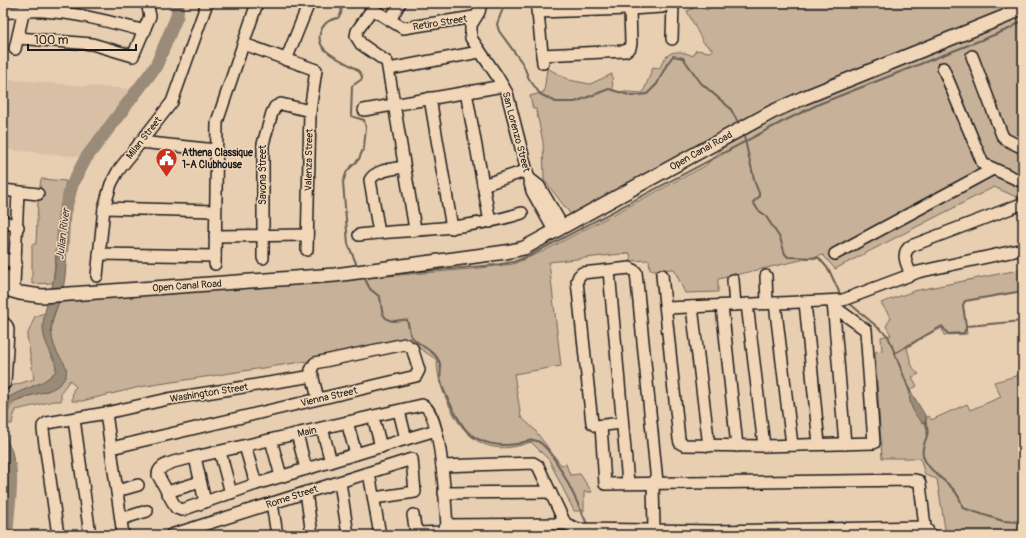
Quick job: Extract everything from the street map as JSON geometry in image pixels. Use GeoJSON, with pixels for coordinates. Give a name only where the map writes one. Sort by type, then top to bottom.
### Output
{"type":"FeatureCollection","features":[{"type":"Feature","properties":{"kind":"main road","name":"Open Canal Road"},"geometry":{"type":"LineString","coordinates":[[7,282],[42,293],[349,265],[372,270],[514,251],[534,244],[772,112],[802,98],[1004,17],[1017,10],[1023,3]]}},
{"type":"Feature","properties":{"kind":"street"},"geometry":{"type":"LineString","coordinates":[[18,38],[92,44],[134,56],[150,16],[147,3]]}},
{"type":"Feature","properties":{"kind":"street","name":"Milan Street"},"geometry":{"type":"LineString","coordinates":[[97,276],[104,208],[111,184],[118,171],[172,102],[206,3]]}},
{"type":"Feature","properties":{"kind":"street"},"geometry":{"type":"LineString","coordinates":[[99,254],[215,260],[216,150],[219,114],[257,3]]}},
{"type":"Feature","properties":{"kind":"street"},"geometry":{"type":"LineString","coordinates":[[244,44],[286,60],[309,3]]}},
{"type":"Feature","properties":{"kind":"street"},"geometry":{"type":"LineString","coordinates":[[390,20],[400,3]]}},
{"type":"Feature","properties":{"kind":"street","name":"San Lorenzo Street"},"geometry":{"type":"LineString","coordinates":[[481,3],[479,12],[471,25],[471,38],[503,86],[509,101],[527,175],[539,186],[544,204],[559,229]]}},
{"type":"Feature","properties":{"kind":"street"},"geometry":{"type":"LineString","coordinates":[[630,9],[631,44],[630,48],[625,51],[543,59],[537,7],[630,9],[662,7],[672,3],[672,39]]}},
{"type":"Feature","properties":{"kind":"street"},"geometry":{"type":"LineString","coordinates":[[3,12],[24,7],[42,11],[103,19],[145,31]]}},
{"type":"Feature","properties":{"kind":"street"},"geometry":{"type":"LineString","coordinates":[[15,49],[24,7]]}},
{"type":"Feature","properties":{"kind":"street","name":"Retiro Street"},"geometry":{"type":"LineString","coordinates":[[389,69],[387,62],[361,44],[356,36],[357,31],[372,9],[403,28],[474,18]]}},
{"type":"Feature","properties":{"kind":"street"},"geometry":{"type":"LineString","coordinates":[[415,230],[403,167],[389,69],[479,52]]}},
{"type":"Feature","properties":{"kind":"street"},"geometry":{"type":"LineString","coordinates":[[972,56],[1002,135],[1005,139],[1023,148]]}},
{"type":"Feature","properties":{"kind":"street","name":"Valenza Street"},"geometry":{"type":"LineString","coordinates":[[286,60],[316,70],[310,111],[307,250]]}},
{"type":"Feature","properties":{"kind":"street"},"geometry":{"type":"LineString","coordinates":[[943,68],[981,160],[987,166],[1023,182]]}},
{"type":"Feature","properties":{"kind":"street"},"geometry":{"type":"LineString","coordinates":[[364,110],[503,86]]}},
{"type":"Feature","properties":{"kind":"street"},"geometry":{"type":"LineString","coordinates":[[466,92],[490,222]]}},
{"type":"Feature","properties":{"kind":"street"},"geometry":{"type":"LineString","coordinates":[[430,98],[452,228]]}},
{"type":"Feature","properties":{"kind":"street","name":"Savona Street"},"geometry":{"type":"LineString","coordinates":[[263,258],[263,144],[272,113],[275,107],[281,104],[310,111]]}},
{"type":"Feature","properties":{"kind":"street"},"geometry":{"type":"LineString","coordinates":[[140,142],[216,150]]}},
{"type":"Feature","properties":{"kind":"street"},"geometry":{"type":"LineString","coordinates":[[378,233],[370,180],[374,174],[379,172],[403,167]]}},
{"type":"Feature","properties":{"kind":"street"},"geometry":{"type":"LineString","coordinates":[[835,254],[993,169]]}},
{"type":"Feature","properties":{"kind":"street"},"geometry":{"type":"LineString","coordinates":[[483,185],[527,175]]}},
{"type":"Feature","properties":{"kind":"street"},"geometry":{"type":"LineString","coordinates":[[3,190],[38,194]]}},
{"type":"Feature","properties":{"kind":"street"},"geometry":{"type":"LineString","coordinates":[[7,282],[16,263],[18,192]]}},
{"type":"Feature","properties":{"kind":"street"},"geometry":{"type":"LineString","coordinates":[[911,275],[904,254],[911,246],[1019,205],[1023,206]]}},
{"type":"Feature","properties":{"kind":"street"},"geometry":{"type":"LineString","coordinates":[[104,208],[215,211]]}},
{"type":"Feature","properties":{"kind":"street"},"geometry":{"type":"LineString","coordinates":[[358,235],[452,228],[490,222],[522,213]]}},
{"type":"Feature","properties":{"kind":"street"},"geometry":{"type":"LineString","coordinates":[[3,221],[18,227]]}},
{"type":"Feature","properties":{"kind":"street"},"geometry":{"type":"LineString","coordinates":[[215,236],[307,236]]}},
{"type":"Feature","properties":{"kind":"street"},"geometry":{"type":"LineString","coordinates":[[667,308],[771,303],[836,302],[911,275],[1023,249]]}},
{"type":"Feature","properties":{"kind":"street"},"geometry":{"type":"LineString","coordinates":[[3,258],[16,263]]}},
{"type":"Feature","properties":{"kind":"street"},"geometry":{"type":"LineString","coordinates":[[622,423],[601,426],[593,426],[592,423],[578,281],[582,273],[630,268],[636,272],[655,482],[654,530]]}},
{"type":"Feature","properties":{"kind":"street"},"geometry":{"type":"LineString","coordinates":[[609,271],[628,483]]}},
{"type":"Feature","properties":{"kind":"street"},"geometry":{"type":"LineString","coordinates":[[662,275],[667,308],[680,443],[684,445],[764,446],[872,444],[874,440],[866,330],[836,302]]}},
{"type":"Feature","properties":{"kind":"street"},"geometry":{"type":"LineString","coordinates":[[766,276],[792,445]]}},
{"type":"Feature","properties":{"kind":"street"},"geometry":{"type":"LineString","coordinates":[[733,280],[735,305]]}},
{"type":"Feature","properties":{"kind":"street"},"geometry":{"type":"LineString","coordinates":[[805,302],[819,444]]}},
{"type":"Feature","properties":{"kind":"street"},"geometry":{"type":"LineString","coordinates":[[836,302],[845,444]]}},
{"type":"Feature","properties":{"kind":"street"},"geometry":{"type":"LineString","coordinates":[[747,304],[764,446]]}},
{"type":"Feature","properties":{"kind":"street"},"geometry":{"type":"LineString","coordinates":[[722,306],[736,446]]}},
{"type":"Feature","properties":{"kind":"street"},"geometry":{"type":"LineString","coordinates":[[692,307],[709,446]]}},
{"type":"Feature","properties":{"kind":"street"},"geometry":{"type":"LineString","coordinates":[[3,322],[7,326],[8,330],[5,383],[3,384]]}},
{"type":"Feature","properties":{"kind":"street","name":"Vienna Street"},"geometry":{"type":"LineString","coordinates":[[111,448],[416,376],[419,370],[412,348],[405,344],[315,363],[312,371]]}},
{"type":"Feature","properties":{"kind":"street"},"geometry":{"type":"LineString","coordinates":[[312,371],[318,399]]}},
{"type":"Feature","properties":{"kind":"street","name":"Washington Street"},"geometry":{"type":"LineString","coordinates":[[58,535],[43,430],[43,426],[47,423],[106,413],[168,399],[312,371]]}},
{"type":"Feature","properties":{"kind":"street","name":"Main"},"geometry":{"type":"LineString","coordinates":[[167,492],[158,475],[158,471],[162,466],[194,457],[398,410],[425,406],[436,430]]}},
{"type":"Feature","properties":{"kind":"street"},"geometry":{"type":"LineString","coordinates":[[398,410],[406,439]]}},
{"type":"Feature","properties":{"kind":"street"},"geometry":{"type":"LineString","coordinates":[[106,413],[123,535]]}},
{"type":"Feature","properties":{"kind":"street"},"geometry":{"type":"LineString","coordinates":[[372,416],[381,447]]}},
{"type":"Feature","properties":{"kind":"street"},"geometry":{"type":"LineString","coordinates":[[74,419],[90,535]]}},
{"type":"Feature","properties":{"kind":"street"},"geometry":{"type":"LineString","coordinates":[[347,422],[356,454]]}},
{"type":"Feature","properties":{"kind":"street"},"geometry":{"type":"LineString","coordinates":[[447,525],[566,524],[578,529],[620,533],[636,533],[654,530],[676,533],[928,531],[920,484],[919,481],[915,480],[655,482],[607,484],[605,482],[601,426]]}},
{"type":"Feature","properties":{"kind":"street"},"geometry":{"type":"LineString","coordinates":[[322,428],[330,462]]}},
{"type":"Feature","properties":{"kind":"street"},"geometry":{"type":"LineString","coordinates":[[200,482],[167,492],[179,510],[281,476],[436,430],[439,435],[447,525],[442,532],[419,533],[415,527],[413,515]]}},
{"type":"Feature","properties":{"kind":"street"},"geometry":{"type":"LineString","coordinates":[[297,434],[306,469]]}},
{"type":"Feature","properties":{"kind":"street"},"geometry":{"type":"LineString","coordinates":[[271,440],[281,476]]}},
{"type":"Feature","properties":{"kind":"street"},"geometry":{"type":"LineString","coordinates":[[245,446],[256,484]]}},
{"type":"Feature","properties":{"kind":"street"},"geometry":{"type":"LineString","coordinates":[[220,452],[231,493]]}},
{"type":"Feature","properties":{"kind":"street"},"geometry":{"type":"LineString","coordinates":[[194,457],[205,502]]}},
{"type":"Feature","properties":{"kind":"street","name":"Rome Street"},"geometry":{"type":"LineString","coordinates":[[171,535],[412,459],[415,492],[374,498]]}},
{"type":"Feature","properties":{"kind":"street"},"geometry":{"type":"LineString","coordinates":[[442,466],[533,463],[538,466],[566,524]]}},
{"type":"Feature","properties":{"kind":"street"},"geometry":{"type":"LineString","coordinates":[[369,473],[380,535]]}},
{"type":"Feature","properties":{"kind":"street"},"geometry":{"type":"LineString","coordinates":[[340,482],[348,535]]}},
{"type":"Feature","properties":{"kind":"street"},"geometry":{"type":"LineString","coordinates":[[117,491],[138,485]]}},
{"type":"Feature","properties":{"kind":"street"},"geometry":{"type":"LineString","coordinates":[[306,492],[312,535]]}},
{"type":"Feature","properties":{"kind":"street"},"geometry":{"type":"LineString","coordinates":[[444,493],[550,492]]}},
{"type":"Feature","properties":{"kind":"street"},"geometry":{"type":"LineString","coordinates":[[272,503],[277,535]]}},
{"type":"Feature","properties":{"kind":"street"},"geometry":{"type":"LineString","coordinates":[[121,519],[147,511]]}},
{"type":"Feature","properties":{"kind":"shaded area"},"geometry":{"type":"Polygon","coordinates":[[[713,3],[1017,3],[1013,7],[801,93],[572,216],[544,180],[543,142],[536,109],[533,109],[530,96],[544,92],[547,68],[569,80],[590,84],[612,74],[613,91],[643,93],[653,67],[660,68],[662,62],[669,54],[682,52],[693,56],[696,50],[709,52],[713,50],[703,42],[687,11],[692,9],[695,4],[707,10],[713,3]]]}},
{"type":"Feature","properties":{"kind":"shaded area"},"geometry":{"type":"Polygon","coordinates":[[[1023,11],[1023,200],[994,187],[835,269],[823,255],[718,279],[718,292],[685,293],[674,269],[650,270],[649,260],[631,261],[630,253],[549,262],[561,366],[514,374],[521,417],[534,429],[561,465],[566,464],[570,475],[580,474],[592,492],[584,492],[584,511],[574,511],[549,460],[531,442],[504,448],[492,447],[481,443],[472,437],[456,418],[446,399],[439,378],[437,360],[409,341],[321,359],[140,387],[82,401],[72,401],[73,390],[76,387],[70,380],[61,392],[61,401],[54,401],[16,410],[12,424],[6,424],[7,415],[14,403],[26,397],[50,390],[64,363],[54,348],[52,340],[52,325],[60,300],[364,278],[513,264],[544,251],[705,166],[730,141],[776,115],[1023,11]]]}},
{"type":"Feature","properties":{"kind":"shaded area"},"geometry":{"type":"Polygon","coordinates":[[[3,79],[131,89],[80,157],[3,149],[3,79]]]}},
{"type":"Feature","properties":{"kind":"shaded area"},"geometry":{"type":"Polygon","coordinates":[[[41,179],[66,181],[60,212],[53,283],[32,284],[32,244],[36,244],[38,200],[41,179]]]}},
{"type":"Feature","properties":{"kind":"shaded area"},"geometry":{"type":"Polygon","coordinates":[[[1023,269],[1023,291],[965,301],[963,305],[967,334],[944,335],[942,328],[923,337],[907,348],[912,366],[919,374],[912,377],[917,386],[910,390],[911,405],[922,423],[927,420],[926,417],[929,416],[931,420],[967,404],[970,410],[1001,397],[994,382],[1023,374],[1023,535],[946,535],[937,479],[925,475],[920,458],[882,458],[875,352],[882,351],[881,337],[891,335],[886,326],[891,318],[881,303],[914,291],[1023,269]]]}},
{"type":"Feature","properties":{"kind":"shaded area"},"geometry":{"type":"Polygon","coordinates":[[[45,313],[52,358],[56,363],[56,371],[45,381],[5,399],[3,403],[3,392],[8,387],[34,379],[27,336],[35,316],[45,313]]]}},
{"type":"Feature","properties":{"kind":"water"},"geometry":{"type":"Polygon","coordinates":[[[58,232],[67,232],[66,268],[62,294],[52,319],[51,330],[55,348],[67,371],[62,382],[56,387],[48,391],[15,401],[7,409],[5,422],[8,441],[13,456],[14,473],[14,483],[8,483],[3,449],[3,403],[14,394],[44,381],[56,371],[55,362],[45,340],[43,322],[54,277],[58,232]]]}},
{"type":"Feature","properties":{"kind":"water"},"geometry":{"type":"Polygon","coordinates":[[[910,390],[926,417],[926,424],[918,419],[913,410],[909,394],[910,390]]]}},
{"type":"Feature","properties":{"kind":"waterway","name":"Julian River"},"geometry":{"type":"LineString","coordinates":[[62,249],[64,214],[72,185],[86,158],[156,66],[177,16],[178,3]]}},
{"type":"Feature","properties":{"kind":"waterway"},"geometry":{"type":"LineString","coordinates":[[342,3],[341,14],[338,18],[324,25],[321,30],[320,40],[323,47],[329,54],[354,68],[360,73],[362,79],[352,86],[351,116],[364,120],[366,128],[364,147],[359,159],[347,171],[343,182],[348,244],[356,263]]}},
{"type":"Feature","properties":{"kind":"waterway"},"geometry":{"type":"LineString","coordinates":[[505,3],[497,24],[499,31],[523,64],[529,79],[540,94],[556,102],[575,102],[609,89],[632,96],[647,94],[657,84],[667,64],[673,56],[683,58],[701,83],[730,108],[739,124]]}},
{"type":"Feature","properties":{"kind":"waterway"},"geometry":{"type":"LineString","coordinates":[[381,275],[495,265],[513,262],[529,256],[782,122],[819,104],[1009,29],[1023,20]]}},
{"type":"Feature","properties":{"kind":"waterway"},"geometry":{"type":"LineString","coordinates":[[744,136],[755,183],[759,193],[759,197],[753,202],[758,210],[765,215],[780,238],[785,254],[788,257],[819,258],[829,270],[841,296]]}},
{"type":"Feature","properties":{"kind":"waterway"},"geometry":{"type":"LineString","coordinates":[[363,275],[370,289],[380,297],[384,316],[389,320],[394,321],[407,320],[412,337],[419,344],[432,352],[438,360],[441,366],[440,380],[442,387],[465,429],[473,436],[491,444],[511,445],[535,440],[544,446],[559,466],[588,526]]}},
{"type":"Feature","properties":{"kind":"waterway"},"geometry":{"type":"LineString","coordinates":[[966,326],[963,305],[965,301],[1023,291]]}},
{"type":"Feature","properties":{"kind":"waterway"},"geometry":{"type":"LineString","coordinates":[[849,303],[888,336],[910,392]]}},
{"type":"Feature","properties":{"kind":"waterway"},"geometry":{"type":"LineString","coordinates":[[895,353],[942,326],[948,334],[964,333],[967,326],[1023,321]]}},
{"type":"Feature","properties":{"kind":"waterway"},"geometry":{"type":"LineString","coordinates":[[925,422],[928,432],[923,446],[923,455],[925,460],[931,469],[955,491],[963,508],[1003,521],[1023,522]]}},
{"type":"Feature","properties":{"kind":"waterway","name":"Julian River"},"geometry":{"type":"LineString","coordinates":[[7,535],[11,483],[10,467]]}},
{"type":"Feature","properties":{"kind":"place","name":"Athena Classique 1-A Clubhouse"},"geometry":{"type":"Point","coordinates":[167,178]}}]}
